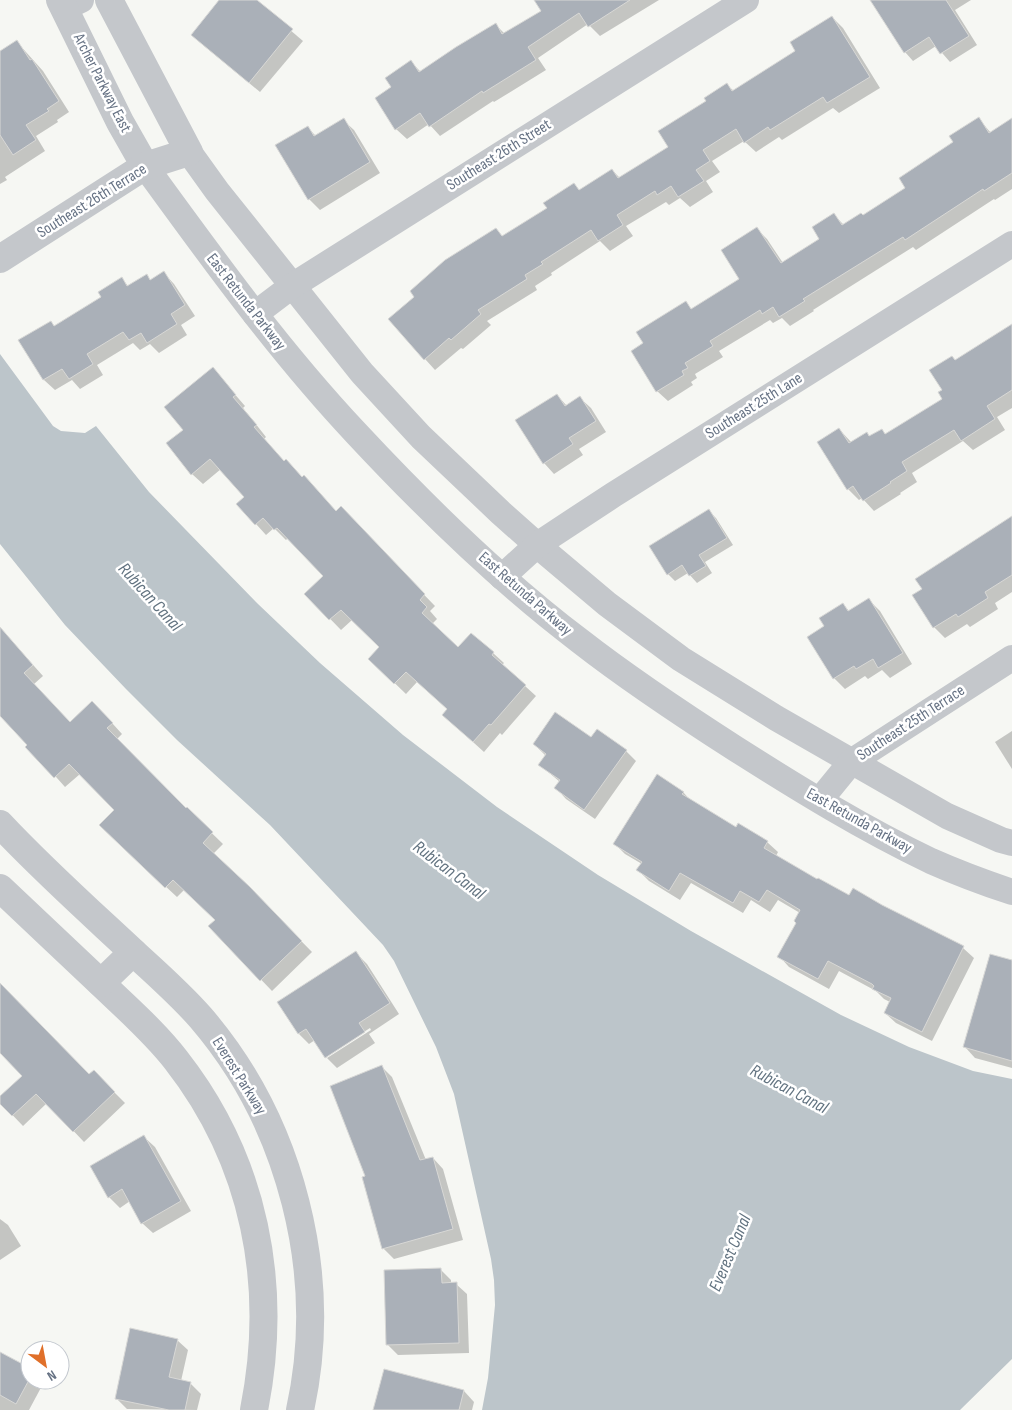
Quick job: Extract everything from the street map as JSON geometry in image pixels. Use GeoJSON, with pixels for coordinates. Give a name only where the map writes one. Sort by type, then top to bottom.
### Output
{"type":"FeatureCollection","features":[{"type":"Feature","properties":{"kind":"street"},"geometry":{"type":"LineString","coordinates":[[109,0],[189,152],[217,191],[362,373],[421,437],[501,513],[608,604],[681,658],[776,718],[947,816],[1012,843]]}},
{"type":"Feature","properties":{"kind":"street","name":"Southeast 26th Street"},"geometry":{"type":"LineString","coordinates":[[255,314],[292,286],[746,0]]}},
{"type":"Feature","properties":{"kind":"street","name":"Archer Parkway East"},"geometry":{"type":"LineString","coordinates":[[68,3],[120,122],[145,166]]}},
{"type":"Feature","properties":{"kind":"street","name":"Southeast 26th Terrace"},"geometry":{"type":"LineString","coordinates":[[0,259],[145,166],[189,152]]}},
{"type":"Feature","properties":{"kind":"street","name":"East Retunda Parkway"},"geometry":{"type":"LineString","coordinates":[[145,166],[255,314],[355,433],[502,577],[578,640],[656,697],[764,767],[846,816],[932,861],[1012,892]]}},
{"type":"Feature","properties":{"kind":"street","name":"Southeast 25th Lane"},"geometry":{"type":"LineString","coordinates":[[502,577],[537,545],[621,490],[1012,244]]}},
{"type":"Feature","properties":{"kind":"street","name":"Southeast 25th Terrace"},"geometry":{"type":"LineString","coordinates":[[820,800],[851,762],[1012,658]]}},
{"type":"Feature","properties":{"kind":"street","name":"Everest Parkway"},"geometry":{"type":"LineString","coordinates":[[0,824],[60,884],[177,992],[201,1018],[243,1076],[260,1107],[275,1140],[297,1211],[309,1285],[311,1322],[300,1410]]}},
{"type":"Feature","properties":{"kind":"street"},"geometry":{"type":"LineString","coordinates":[[0,888],[152,1032],[196,1088],[230,1150],[243,1183],[253,1217],[260,1252],[263,1287],[262,1354],[254,1410]]}},
{"type":"Feature","properties":{"kind":"street"},"geometry":{"type":"LineString","coordinates":[[101,983],[133,952]]}},
{"type":"Feature","properties":{"kind":"water"},"geometry":{"type":"Polygon","coordinates":[[[0,354],[53,426],[61,431],[85,433],[96,426],[149,492],[258,604],[320,663],[403,735],[497,807],[598,875],[691,931],[841,1015],[909,1047],[973,1071],[1012,1079],[1012,1359],[960,1410],[482,1410],[488,1378],[495,1305],[494,1280],[454,1094],[436,1047],[394,961],[383,945],[270,825],[177,740],[126,689],[65,625],[0,544],[0,354]]]}},
{"type":"Feature","properties":{"kind":"building"},"geometry":{"type":"Polygon","coordinates":[[[219,0],[257,0],[293,29],[249,83],[191,35],[219,0]]]}},
{"type":"Feature","properties":{"kind":"building"},"geometry":{"type":"Polygon","coordinates":[[[534,0],[630,0],[588,27],[579,13],[528,47],[536,60],[483,93],[482,91],[429,127],[420,113],[395,130],[375,98],[391,87],[385,78],[411,60],[419,72],[496,23],[502,34],[541,11],[534,0]]]}},
{"type":"Feature","properties":{"kind":"building"},"geometry":{"type":"Polygon","coordinates":[[[870,0],[946,0],[969,36],[940,54],[929,37],[904,53],[870,0]]]}},
{"type":"Feature","properties":{"kind":"building"},"geometry":{"type":"Polygon","coordinates":[[[832,16],[870,77],[827,103],[823,97],[770,130],[768,127],[744,143],[736,129],[703,150],[710,161],[696,170],[704,181],[678,197],[671,186],[657,195],[655,191],[617,215],[623,225],[598,241],[591,230],[541,262],[543,264],[525,275],[527,279],[478,310],[481,314],[424,360],[388,319],[414,297],[410,291],[445,260],[496,228],[502,236],[547,208],[543,203],[574,183],[579,190],[612,169],[618,178],[668,147],[658,131],[706,101],[704,98],[727,83],[732,91],[795,51],[790,42],[832,16]]]}},
{"type":"Feature","properties":{"kind":"building"},"geometry":{"type":"Polygon","coordinates":[[[17,40],[30,60],[32,59],[59,101],[47,109],[49,111],[26,125],[36,140],[13,155],[0,135],[0,51],[17,40]]]}},
{"type":"Feature","properties":{"kind":"building"},"geometry":{"type":"Polygon","coordinates":[[[979,117],[989,133],[1012,118],[1012,173],[984,191],[983,189],[905,240],[903,237],[803,299],[805,301],[779,317],[773,307],[762,314],[760,310],[710,341],[713,346],[685,363],[688,368],[682,371],[684,375],[656,392],[631,351],[643,343],[636,332],[686,301],[691,309],[739,279],[721,250],[757,227],[781,263],[819,239],[812,227],[834,213],[842,225],[861,213],[863,215],[905,188],[899,178],[953,142],[949,136],[979,117]]]}},
{"type":"Feature","properties":{"kind":"building"},"geometry":{"type":"Polygon","coordinates":[[[344,118],[370,162],[308,200],[275,145],[308,126],[314,136],[344,118]]]}},
{"type":"Feature","properties":{"kind":"building"},"geometry":{"type":"Polygon","coordinates":[[[164,271],[185,305],[171,314],[177,324],[147,343],[141,333],[129,340],[123,332],[87,354],[93,364],[69,379],[62,369],[43,380],[18,340],[51,321],[54,326],[101,297],[98,292],[122,277],[127,286],[147,274],[150,280],[164,271]]]}},
{"type":"Feature","properties":{"kind":"building"},"geometry":{"type":"Polygon","coordinates":[[[1012,324],[1012,390],[987,406],[995,419],[961,441],[954,430],[902,462],[907,471],[863,501],[853,486],[847,490],[817,442],[839,428],[849,443],[867,432],[869,436],[882,429],[885,434],[942,399],[938,392],[942,390],[929,370],[952,356],[955,360],[1012,324]]]}},
{"type":"Feature","properties":{"kind":"building"},"geometry":{"type":"Polygon","coordinates":[[[213,367],[236,395],[233,397],[257,425],[254,427],[284,461],[286,459],[302,477],[304,475],[336,511],[341,506],[425,594],[420,600],[427,607],[422,613],[458,647],[471,633],[494,652],[492,655],[526,685],[491,725],[489,724],[473,742],[442,715],[447,709],[406,672],[394,684],[368,659],[379,647],[341,610],[329,620],[304,594],[323,576],[277,528],[274,530],[263,518],[255,525],[236,504],[244,497],[210,459],[191,475],[166,443],[183,430],[164,407],[213,367]]]}},
{"type":"Feature","properties":{"kind":"building"},"geometry":{"type":"Polygon","coordinates":[[[557,394],[565,406],[580,396],[596,421],[569,438],[573,444],[543,464],[515,420],[557,394]]]}},
{"type":"Feature","properties":{"kind":"building"},"geometry":{"type":"Polygon","coordinates":[[[709,509],[727,538],[699,555],[706,566],[689,576],[682,565],[667,575],[649,546],[709,509]]]}},
{"type":"Feature","properties":{"kind":"building"},"geometry":{"type":"Polygon","coordinates":[[[1012,516],[1012,575],[985,592],[988,598],[958,617],[956,614],[933,628],[912,595],[922,589],[915,579],[1012,516]]]}},
{"type":"Feature","properties":{"kind":"building"},"geometry":{"type":"Polygon","coordinates":[[[869,598],[903,653],[878,668],[873,659],[856,669],[854,666],[833,679],[807,637],[824,626],[819,618],[843,603],[848,611],[869,598]]]}},
{"type":"Feature","properties":{"kind":"building"},"geometry":{"type":"Polygon","coordinates":[[[0,627],[33,665],[24,673],[70,722],[92,701],[113,723],[107,728],[186,808],[213,832],[203,843],[250,887],[302,941],[260,981],[208,926],[215,920],[173,880],[165,888],[99,825],[114,810],[69,764],[54,778],[25,747],[27,745],[0,716],[0,627]]]}},
{"type":"Feature","properties":{"kind":"building"},"geometry":{"type":"Polygon","coordinates":[[[555,712],[591,737],[597,729],[627,750],[584,810],[554,788],[560,780],[538,765],[546,754],[533,744],[555,712]]]}},
{"type":"Feature","properties":{"kind":"building"},"geometry":{"type":"Polygon","coordinates":[[[657,774],[684,792],[682,794],[736,827],[738,823],[768,841],[764,848],[817,879],[849,895],[853,888],[882,905],[964,946],[922,1032],[884,1013],[891,998],[872,989],[874,986],[872,984],[828,961],[818,979],[777,957],[796,923],[794,921],[800,910],[767,890],[759,902],[740,891],[733,903],[680,873],[669,891],[636,870],[642,862],[613,844],[657,774]]]}},
{"type":"Feature","properties":{"kind":"building"},"geometry":{"type":"Polygon","coordinates":[[[356,951],[390,1003],[359,1023],[365,1032],[325,1058],[306,1029],[298,1034],[277,1002],[356,951]]]}},
{"type":"Feature","properties":{"kind":"building"},"geometry":{"type":"Polygon","coordinates":[[[990,954],[1012,960],[1012,1061],[963,1047],[990,954]]]}},
{"type":"Feature","properties":{"kind":"building"},"geometry":{"type":"Polygon","coordinates":[[[0,983],[89,1074],[94,1070],[115,1092],[73,1132],[36,1094],[12,1116],[0,1104],[0,1096],[22,1076],[0,1053],[0,983]]]}},
{"type":"Feature","properties":{"kind":"building"},"geometry":{"type":"Polygon","coordinates":[[[382,1065],[420,1160],[433,1157],[453,1229],[382,1249],[362,1177],[365,1176],[330,1086],[382,1065]]]}},
{"type":"Feature","properties":{"kind":"building"},"geometry":{"type":"Polygon","coordinates":[[[144,1135],[181,1201],[141,1224],[122,1189],[108,1198],[90,1166],[144,1135]]]}},
{"type":"Feature","properties":{"kind":"building"},"geometry":{"type":"Polygon","coordinates":[[[441,1268],[442,1283],[457,1282],[459,1343],[386,1345],[384,1270],[441,1268]]]}},
{"type":"Feature","properties":{"kind":"building"},"geometry":{"type":"Polygon","coordinates":[[[130,1328],[178,1339],[169,1377],[191,1382],[185,1410],[169,1410],[115,1399],[130,1328]]]}},
{"type":"Feature","properties":{"kind":"building"},"geometry":{"type":"Polygon","coordinates":[[[0,1352],[20,1363],[20,1390],[24,1390],[16,1404],[0,1395],[0,1352]]]}},
{"type":"Feature","properties":{"kind":"building"},"geometry":{"type":"Polygon","coordinates":[[[384,1369],[464,1390],[459,1410],[373,1410],[384,1369]]]}},
{"type":"Feature","properties":{"kind":"water label","name":"Rubican Canal"},"geometry":{"type":"Point","coordinates":[150,597]}},
{"type":"Feature","properties":{"kind":"water label","name":"Rubican Canal"},"geometry":{"type":"Point","coordinates":[449,870]}},
{"type":"Feature","properties":{"kind":"water label","name":"Rubican Canal"},"geometry":{"type":"Point","coordinates":[789,1089]}},
{"type":"Feature","properties":{"kind":"water label","name":"Everest Canal"},"geometry":{"type":"Point","coordinates":[730,1253]}}]}
